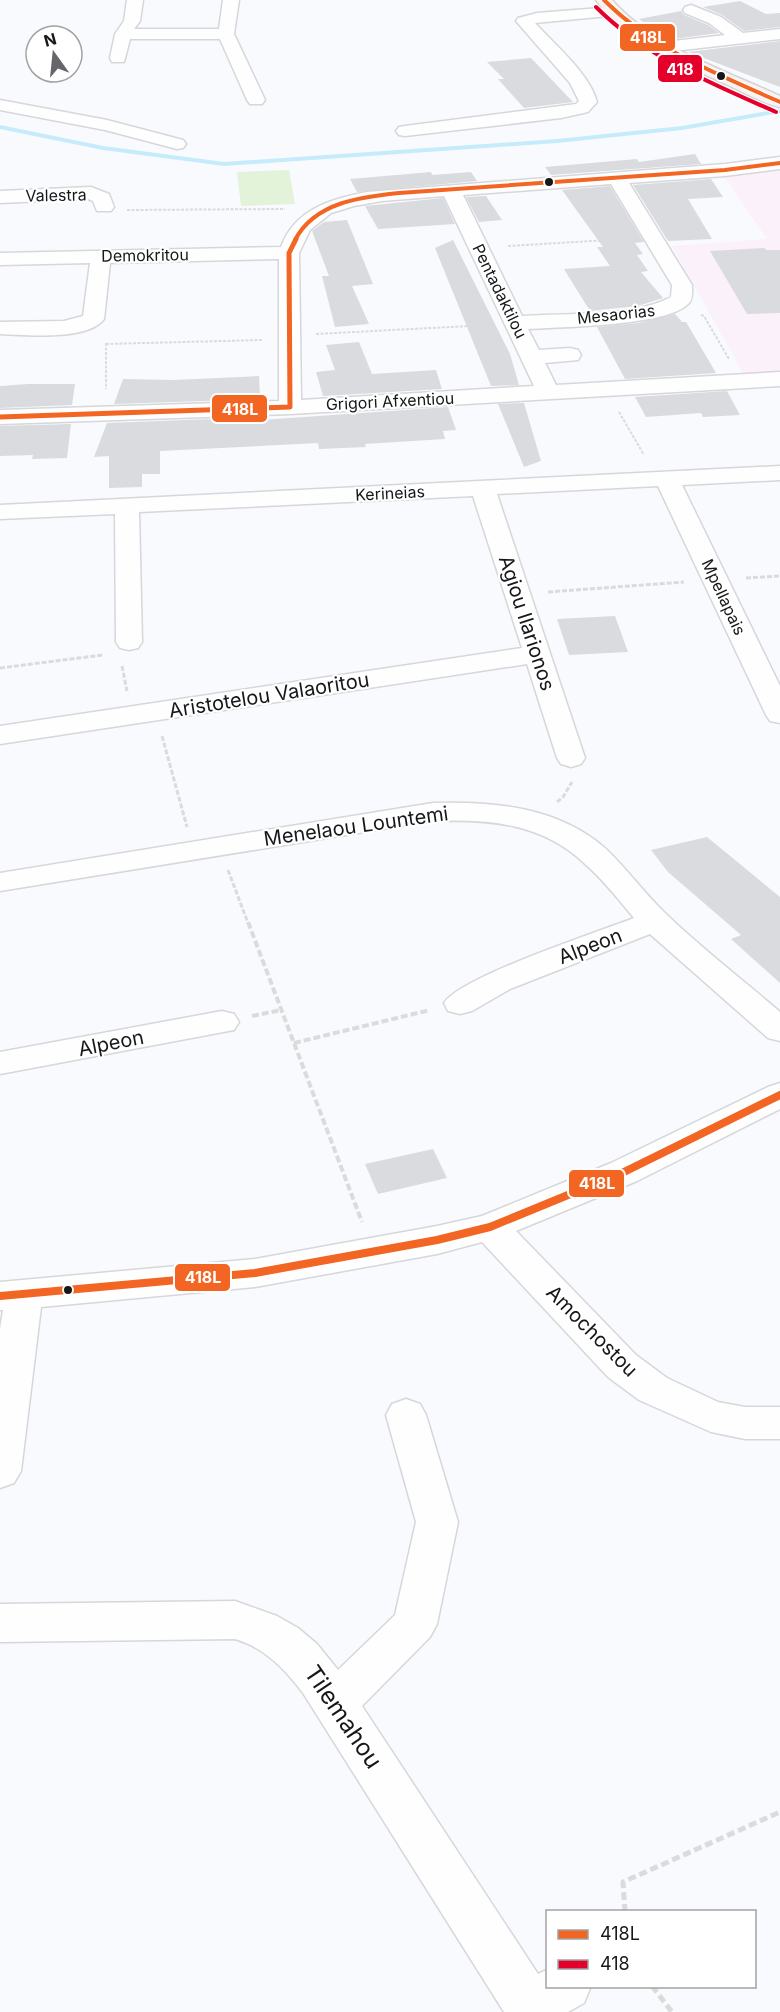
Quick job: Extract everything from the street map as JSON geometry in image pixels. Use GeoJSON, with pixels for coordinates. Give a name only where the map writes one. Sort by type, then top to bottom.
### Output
{"type":"FeatureCollection","features":[{"type":"Feature","properties":{"kind":"main road"},"geometry":{"type":"LineString","coordinates":[[609,6],[630,27],[665,47],[772,98]]}},
{"type":"Feature","properties":{"kind":"street"},"geometry":{"type":"LineString","coordinates":[[118,58],[123,34],[132,21],[135,0]]}},
{"type":"Feature","properties":{"kind":"street"},"geometry":{"type":"LineString","coordinates":[[231,0],[226,34],[256,100]]}},
{"type":"Feature","properties":{"kind":"street"},"geometry":{"type":"LineString","coordinates":[[405,131],[561,113],[582,108],[588,102],[582,88],[524,21],[609,6]]}},
{"type":"Feature","properties":{"kind":"street"},"geometry":{"type":"LineString","coordinates":[[691,10],[715,20],[740,39]]}},
{"type":"Feature","properties":{"kind":"street"},"geometry":{"type":"LineString","coordinates":[[123,34],[226,34]]}},
{"type":"Feature","properties":{"kind":"street"},"geometry":{"type":"LineString","coordinates":[[665,47],[780,34]]}},
{"type":"Feature","properties":{"kind":"street"},"geometry":{"type":"LineString","coordinates":[[0,105],[107,125],[177,144]]}},
{"type":"Feature","properties":{"kind":"street"},"geometry":{"type":"LineString","coordinates":[[290,406],[290,253],[292,242],[304,222],[326,209],[349,201],[382,195],[617,178],[780,163]]}},
{"type":"Feature","properties":{"kind":"street","name":"Mesaorias"},"geometry":{"type":"LineString","coordinates":[[516,323],[641,314],[675,305],[681,300],[682,285],[617,178]]}},
{"type":"Feature","properties":{"kind":"street","name":"Pentadaktilou"},"geometry":{"type":"LineString","coordinates":[[451,190],[548,392]]}},
{"type":"Feature","properties":{"kind":"street","name":"Valestra"},"geometry":{"type":"LineString","coordinates":[[0,197],[91,194],[102,198],[104,207]]}},
{"type":"Feature","properties":{"kind":"street","name":"Demokritou"},"geometry":{"type":"LineString","coordinates":[[0,259],[290,253]]}},
{"type":"Feature","properties":{"kind":"street"},"geometry":{"type":"LineString","coordinates":[[0,328],[74,326],[90,322],[93,319],[101,256]]}},
{"type":"Feature","properties":{"kind":"street"},"geometry":{"type":"LineString","coordinates":[[531,357],[570,355]]}},
{"type":"Feature","properties":{"kind":"street","name":"Grigori Afxentiou"},"geometry":{"type":"LineString","coordinates":[[0,417],[290,406],[780,379]]}},
{"type":"Feature","properties":{"kind":"street","name":"Kerineias"},"geometry":{"type":"LineString","coordinates":[[0,512],[780,473]]}},
{"type":"Feature","properties":{"kind":"street","name":"Mpellapais"},"geometry":{"type":"LineString","coordinates":[[662,479],[716,580],[780,715]]}},
{"type":"Feature","properties":{"kind":"street","name":"Agiou Ilarionos"},"geometry":{"type":"LineString","coordinates":[[483,489],[572,758]]}},
{"type":"Feature","properties":{"kind":"street"},"geometry":{"type":"LineString","coordinates":[[124,647],[127,506]]}},
{"type":"Feature","properties":{"kind":"street","name":"Aristotelou Valaoritou"},"geometry":{"type":"LineString","coordinates":[[0,735],[537,654]]}},
{"type":"Feature","properties":{"kind":"street","name":"Menelaou Lountemi"},"geometry":{"type":"LineString","coordinates":[[0,882],[433,812],[486,812],[534,821],[572,837],[586,848],[655,921],[780,1030]]}},
{"type":"Feature","properties":{"kind":"street","name":"Alpeon"},"geometry":{"type":"LineString","coordinates":[[460,1003],[498,981],[655,921]]}},
{"type":"Feature","properties":{"kind":"street","name":"Alpeon"},"geometry":{"type":"LineString","coordinates":[[0,1063],[222,1022]]}},
{"type":"Feature","properties":{"kind":"street"},"geometry":{"type":"LineString","coordinates":[[0,1471],[12,1295],[255,1273],[437,1240],[490,1227],[624,1172],[780,1095]]}},
{"type":"Feature","properties":{"kind":"street","name":"Amochostou"},"geometry":{"type":"LineString","coordinates":[[490,1227],[622,1366],[653,1389],[711,1416],[745,1423],[780,1423]]}},
{"type":"Feature","properties":{"kind":"street"},"geometry":{"type":"LineString","coordinates":[[335,1703],[415,1624],[437,1522],[406,1415]]}},
{"type":"Feature","properties":{"kind":"street","name":"Tilemahou"},"geometry":{"type":"LineString","coordinates":[[0,1623],[235,1620],[279,1636],[303,1657],[335,1703],[529,2006],[562,1988]]}},
{"type":"Feature","properties":{"kind":"path"},"geometry":{"type":"LineString","coordinates":[[104,207],[132,211],[326,209]]}},
{"type":"Feature","properties":{"kind":"path"},"geometry":{"type":"LineString","coordinates":[[479,248],[654,238]]}},
{"type":"Feature","properties":{"kind":"path"},"geometry":{"type":"LineString","coordinates":[[675,305],[704,316],[741,381]]}},
{"type":"Feature","properties":{"kind":"path"},"geometry":{"type":"LineString","coordinates":[[106,344],[290,337],[516,323]]}},
{"type":"Feature","properties":{"kind":"path"},"geometry":{"type":"LineString","coordinates":[[106,332],[106,414]]}},
{"type":"Feature","properties":{"kind":"path"},"geometry":{"type":"LineString","coordinates":[[606,388],[662,479]]}},
{"type":"Feature","properties":{"kind":"path"},"geometry":{"type":"LineString","coordinates":[[517,594],[780,576]]}},
{"type":"Feature","properties":{"kind":"path"},"geometry":{"type":"LineString","coordinates":[[0,668],[124,647],[144,713],[294,1043],[374,1252]]}},
{"type":"Feature","properties":{"kind":"path"},"geometry":{"type":"LineString","coordinates":[[534,821],[563,797],[572,782],[574,767],[572,758]]}},
{"type":"Feature","properties":{"kind":"path"},"geometry":{"type":"LineString","coordinates":[[294,1043],[460,1003]]}},
{"type":"Feature","properties":{"kind":"path"},"geometry":{"type":"LineString","coordinates":[[625,1910],[623,1882],[780,1812]]}},
{"type":"Feature","properties":{"kind":"path"},"geometry":{"type":"LineString","coordinates":[[654,1988],[672,2012]]}},
{"type":"Feature","properties":{"kind":"shaded area"},"geometry":{"type":"Polygon","coordinates":[[[780,168],[780,372],[744,375],[672,246],[767,239],[724,176],[780,168]]]}},
{"type":"Feature","properties":{"kind":"green space"},"geometry":{"type":"Polygon","coordinates":[[[289,170],[295,204],[241,206],[237,172],[289,170]]]}},
{"type":"Feature","properties":{"kind":"building"},"geometry":{"type":"Polygon","coordinates":[[[740,1],[766,14],[780,13],[780,27],[744,31],[722,15],[703,7],[740,1]]]}},
{"type":"Feature","properties":{"kind":"building"},"geometry":{"type":"Polygon","coordinates":[[[681,11],[684,15],[708,25],[719,33],[666,40],[639,19],[681,11]]]}},
{"type":"Feature","properties":{"kind":"building"},"geometry":{"type":"Polygon","coordinates":[[[780,41],[780,87],[688,52],[780,41]]]}},
{"type":"Feature","properties":{"kind":"building"},"geometry":{"type":"Polygon","coordinates":[[[531,58],[573,102],[524,108],[498,79],[504,79],[487,62],[531,58]]]}},
{"type":"Feature","properties":{"kind":"building"},"geometry":{"type":"Polygon","coordinates":[[[695,154],[701,164],[551,175],[545,167],[637,159],[639,162],[695,154]]]}},
{"type":"Feature","properties":{"kind":"building"},"geometry":{"type":"Polygon","coordinates":[[[431,172],[432,175],[471,172],[477,181],[357,192],[350,179],[431,172]]]}},
{"type":"Feature","properties":{"kind":"building"},"geometry":{"type":"Polygon","coordinates":[[[711,179],[723,197],[688,199],[712,239],[668,241],[633,185],[711,179]]]}},
{"type":"Feature","properties":{"kind":"building"},"geometry":{"type":"Polygon","coordinates":[[[610,186],[644,242],[635,243],[643,254],[637,255],[648,271],[641,272],[663,298],[638,306],[590,311],[564,269],[610,266],[597,247],[603,247],[562,190],[610,186]]]}},
{"type":"Feature","properties":{"kind":"building"},"geometry":{"type":"Polygon","coordinates":[[[486,196],[502,220],[479,222],[466,197],[486,196]]]}},
{"type":"Feature","properties":{"kind":"building"},"geometry":{"type":"Polygon","coordinates":[[[443,198],[455,224],[378,229],[365,206],[443,198]]]}},
{"type":"Feature","properties":{"kind":"building"},"geometry":{"type":"Polygon","coordinates":[[[347,220],[373,284],[352,286],[369,324],[335,327],[322,276],[329,276],[312,231],[324,222],[347,220]]]}},
{"type":"Feature","properties":{"kind":"building"},"geometry":{"type":"Polygon","coordinates":[[[453,240],[510,354],[519,385],[491,386],[435,248],[453,240]]]}},
{"type":"Feature","properties":{"kind":"building"},"geometry":{"type":"Polygon","coordinates":[[[765,248],[766,250],[780,250],[780,313],[747,314],[710,251],[765,248]]]}},
{"type":"Feature","properties":{"kind":"building"},"geometry":{"type":"Polygon","coordinates":[[[675,314],[682,322],[686,322],[716,373],[625,379],[597,327],[638,323],[675,314]]]}},
{"type":"Feature","properties":{"kind":"building"},"geometry":{"type":"Polygon","coordinates":[[[359,342],[372,374],[436,370],[442,389],[323,396],[316,372],[335,370],[326,345],[359,342]]]}},
{"type":"Feature","properties":{"kind":"building"},"geometry":{"type":"Polygon","coordinates":[[[259,376],[260,399],[114,404],[123,379],[174,380],[259,376]]]}},
{"type":"Feature","properties":{"kind":"building"},"geometry":{"type":"Polygon","coordinates":[[[75,384],[72,405],[0,408],[0,386],[75,384]]]}},
{"type":"Feature","properties":{"kind":"building"},"geometry":{"type":"Polygon","coordinates":[[[727,391],[740,415],[703,417],[701,413],[646,417],[635,397],[727,391]]]}},
{"type":"Feature","properties":{"kind":"building"},"geometry":{"type":"Polygon","coordinates":[[[524,403],[541,461],[524,467],[498,404],[524,403]]]}},
{"type":"Feature","properties":{"kind":"building"},"geometry":{"type":"Polygon","coordinates":[[[448,407],[456,430],[443,431],[445,439],[319,449],[318,443],[160,451],[160,474],[142,474],[142,487],[109,488],[109,456],[94,457],[107,423],[261,417],[261,420],[448,407]]]}},
{"type":"Feature","properties":{"kind":"building"},"geometry":{"type":"Polygon","coordinates":[[[71,424],[67,458],[32,459],[33,455],[0,456],[0,426],[71,424]]]}},
{"type":"Feature","properties":{"kind":"building"},"geometry":{"type":"Polygon","coordinates":[[[615,616],[628,652],[569,655],[557,619],[615,616]]]}},
{"type":"Feature","properties":{"kind":"building"},"geometry":{"type":"Polygon","coordinates":[[[707,837],[780,897],[780,983],[731,939],[741,935],[668,872],[651,850],[707,837]]]}},
{"type":"Feature","properties":{"kind":"building"},"geometry":{"type":"Polygon","coordinates":[[[433,1149],[447,1178],[378,1194],[365,1164],[433,1149]]]}},
{"type":"Feature","properties":{"kind":"waterway"},"geometry":{"type":"LineString","coordinates":[[0,127],[103,148],[224,164],[557,141],[682,128],[780,111]]}},
{"type":"Feature","properties":{"kind":"transit line","name":"418L"},"geometry":{"type":"LineString","coordinates":[[604,0],[622,18],[663,48],[780,102]]}},
{"type":"Feature","properties":{"kind":"transit line","name":"418"},"geometry":{"type":"LineString","coordinates":[[596,7],[614,25],[656,56],[776,112]]}},
{"type":"Feature","properties":{"kind":"transit line","name":"418L"},"geometry":{"type":"LineString","coordinates":[[0,417],[290,407],[289,253],[297,236],[307,223],[319,213],[348,201],[399,193],[725,170],[780,163]]}},
{"type":"Feature","properties":{"kind":"transit line","name":"418L"},"geometry":{"type":"LineString","coordinates":[[0,1296],[255,1273],[437,1240],[490,1227],[624,1172],[780,1095]]}}]}
